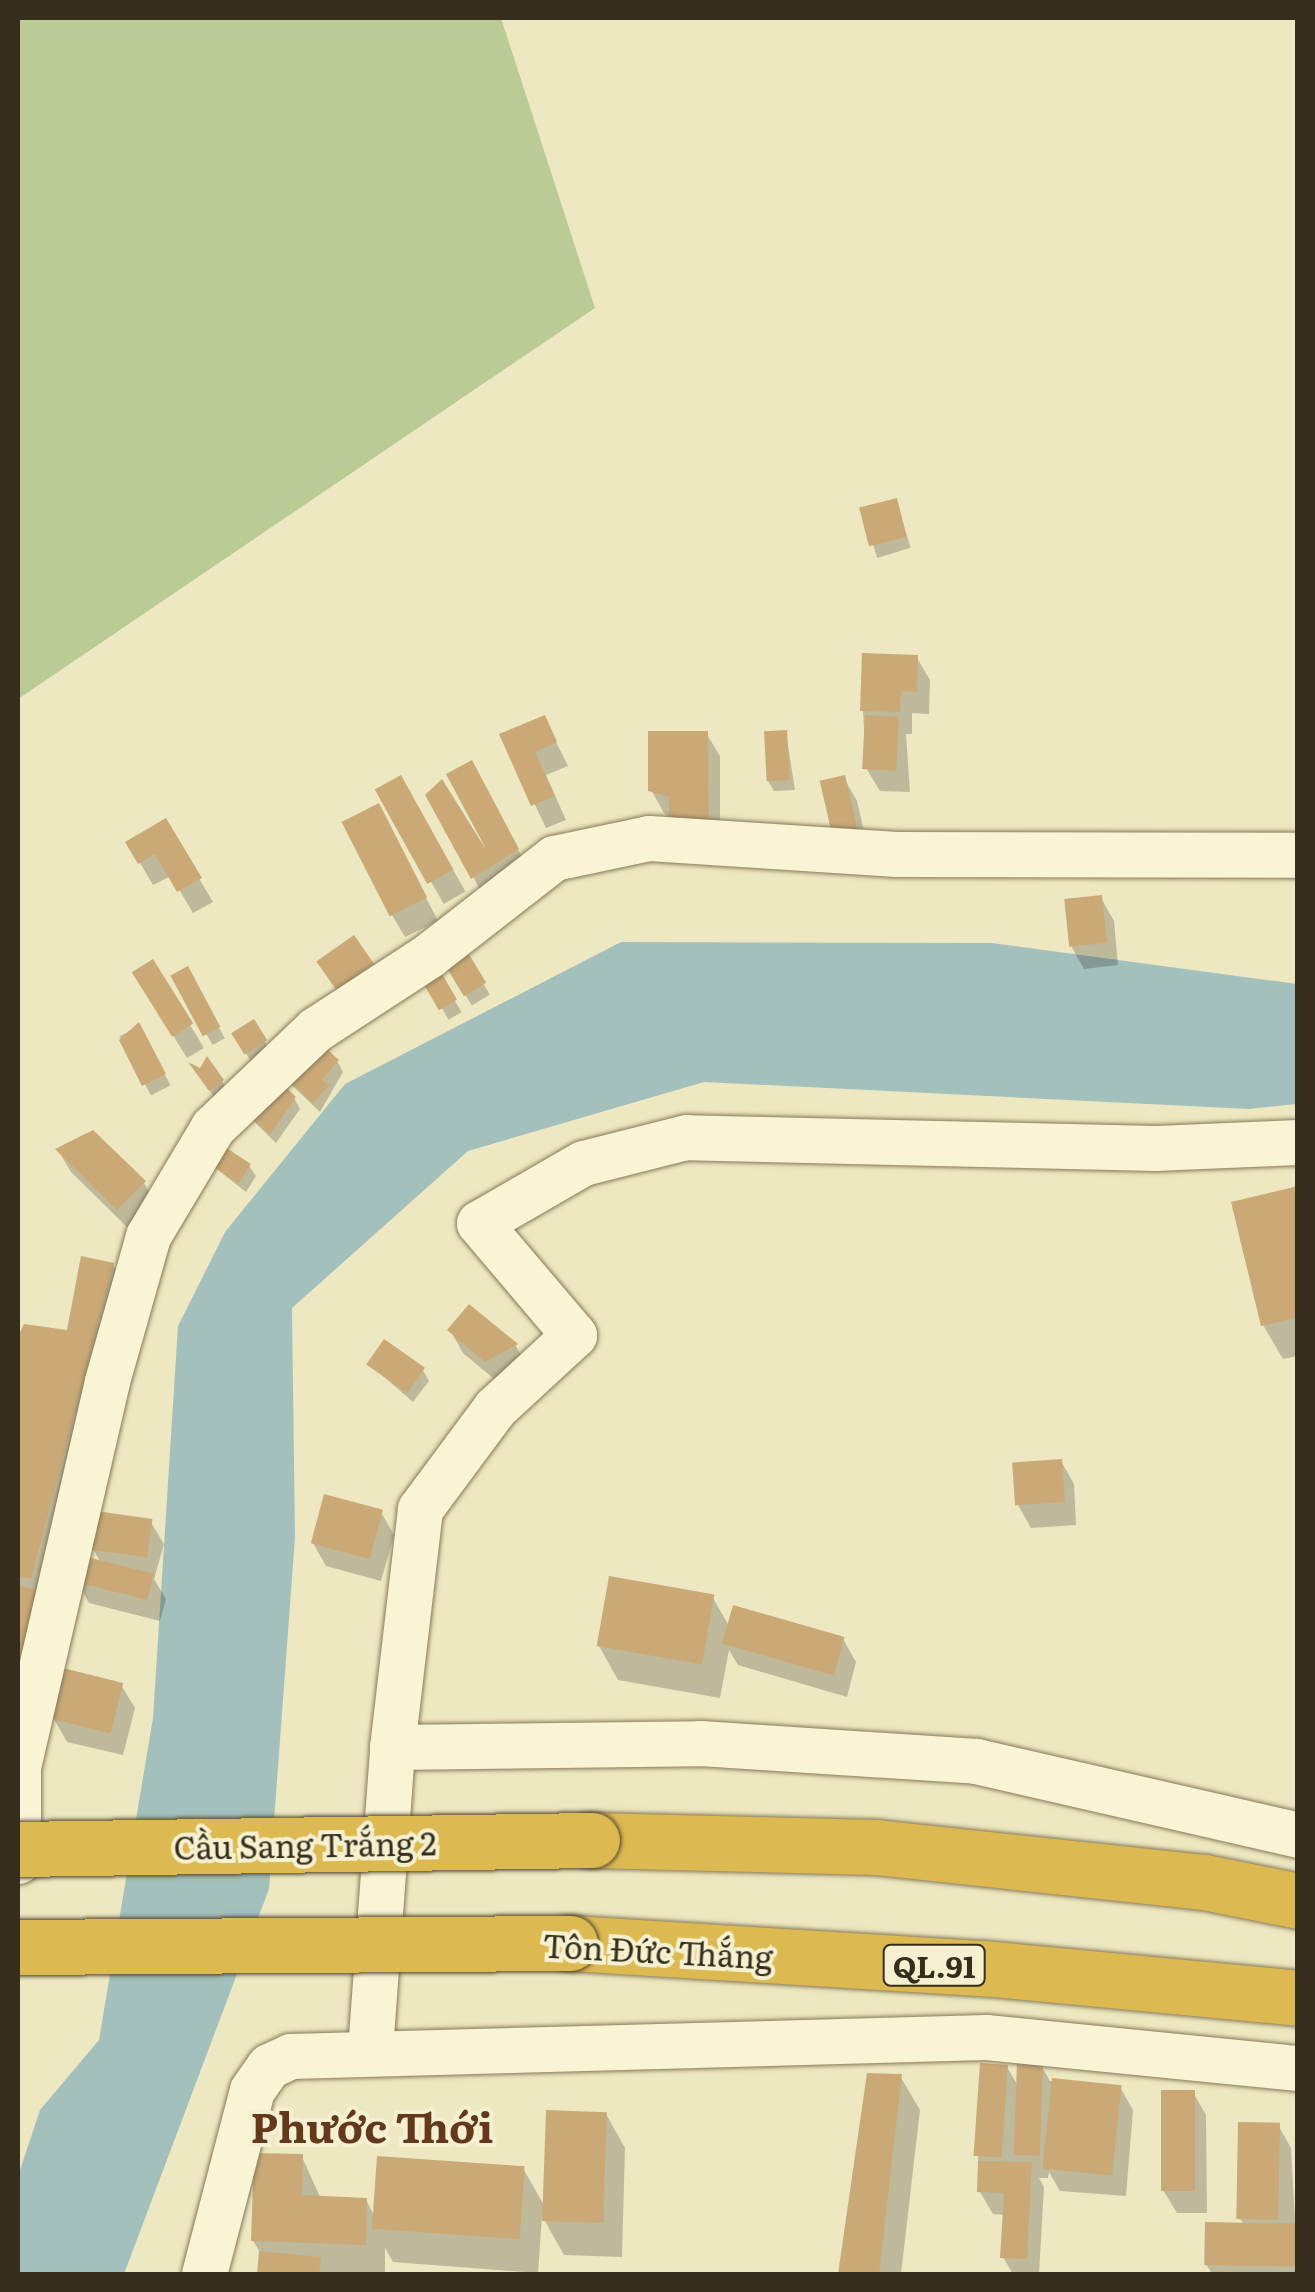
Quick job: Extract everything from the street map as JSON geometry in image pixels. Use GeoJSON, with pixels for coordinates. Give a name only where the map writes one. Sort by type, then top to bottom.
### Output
{"type":"FeatureCollection","features":[{"type":"Feature","properties":{"kind":"highway","name":"Cầu Sang Trắng 2"},"geometry":{"type":"LineString","coordinates":[[18,1849],[592,1840],[876,1847],[1204,1882],[1298,1901]]}},
{"type":"Feature","properties":{"kind":"highway","name":"Tôn Đức Thắng"},"geometry":{"type":"LineString","coordinates":[[18,1948],[570,1943],[983,1968],[1298,1998]]}},
{"type":"Feature","properties":{"kind":"street"},"geometry":{"type":"LineString","coordinates":[[18,1861],[18,1767],[107,1381],[148,1236],[213,1127],[316,1029],[428,956],[554,858],[649,838],[896,854],[1298,856]]}},
{"type":"Feature","properties":{"kind":"street"},"geometry":{"type":"LineString","coordinates":[[370,2050],[392,1747],[420,1509],[495,1408],[574,1335],[479,1223],[583,1163],[686,1137],[1156,1148],[1298,1142]]}},
{"type":"Feature","properties":{"kind":"street"},"geometry":{"type":"LineString","coordinates":[[392,1747],[700,1744],[976,1761],[1298,1835]]}},
{"type":"Feature","properties":{"kind":"street"},"geometry":{"type":"LineString","coordinates":[[204,2274],[252,2090],[269,2066],[290,2056],[370,2050],[986,2037],[1298,2068]]}},
{"type":"Feature","properties":{"kind":"green space"},"geometry":{"type":"Polygon","coordinates":[[[18,18],[501,18],[595,308],[18,699],[18,18]]]}},
{"type":"Feature","properties":{"kind":"water"},"geometry":{"type":"Polygon","coordinates":[[[621,942],[992,943],[1297,984],[1297,1104],[1249,1109],[704,1082],[468,1151],[292,1308],[295,1537],[269,1889],[124,2274],[18,2274],[18,2176],[40,2110],[99,2040],[153,1718],[178,1326],[225,1232],[345,1084],[621,942]]]}},
{"type":"Feature","properties":{"kind":"building"},"geometry":{"type":"Polygon","coordinates":[[[897,498],[907,537],[869,546],[859,507],[897,498]]]}},
{"type":"Feature","properties":{"kind":"building"},"geometry":{"type":"Polygon","coordinates":[[[862,653],[918,655],[917,692],[901,691],[900,712],[860,711],[862,653]]]}},
{"type":"Feature","properties":{"kind":"building"},"geometry":{"type":"Polygon","coordinates":[[[545,715],[557,742],[535,752],[555,796],[531,806],[499,734],[545,715]]]}},
{"type":"Feature","properties":{"kind":"building"},"geometry":{"type":"Polygon","coordinates":[[[865,715],[899,717],[896,771],[862,769],[865,715]]]}},
{"type":"Feature","properties":{"kind":"building"},"geometry":{"type":"Polygon","coordinates":[[[787,730],[790,780],[767,781],[764,731],[787,730]]]}},
{"type":"Feature","properties":{"kind":"building"},"geometry":{"type":"Polygon","coordinates":[[[648,731],[708,731],[709,831],[669,831],[669,797],[648,791],[648,731]]]}},
{"type":"Feature","properties":{"kind":"building"},"geometry":{"type":"Polygon","coordinates":[[[472,760],[519,849],[471,879],[425,795],[442,779],[487,851],[446,774],[472,760]]]}},
{"type":"Feature","properties":{"kind":"building"},"geometry":{"type":"Polygon","coordinates":[[[401,775],[453,869],[427,884],[375,790],[401,775]]]}},
{"type":"Feature","properties":{"kind":"building"},"geometry":{"type":"Polygon","coordinates":[[[845,775],[860,840],[835,846],[820,781],[845,775]]]}},
{"type":"Feature","properties":{"kind":"building"},"geometry":{"type":"Polygon","coordinates":[[[379,803],[427,897],[390,917],[342,822],[379,803]]]}},
{"type":"Feature","properties":{"kind":"building"},"geometry":{"type":"Polygon","coordinates":[[[166,818],[202,878],[177,892],[155,854],[138,864],[125,842],[166,818]]]}},
{"type":"Feature","properties":{"kind":"building"},"geometry":{"type":"Polygon","coordinates":[[[1102,895],[1107,943],[1069,947],[1064,899],[1102,895]]]}},
{"type":"Feature","properties":{"kind":"building"},"geometry":{"type":"Polygon","coordinates":[[[354,935],[374,964],[336,990],[316,961],[354,935]]]}},
{"type":"Feature","properties":{"kind":"building"},"geometry":{"type":"Polygon","coordinates":[[[464,946],[486,983],[464,996],[442,959],[464,946]]]}},
{"type":"Feature","properties":{"kind":"building"},"geometry":{"type":"Polygon","coordinates":[[[153,959],[193,1023],[172,1037],[132,972],[153,959]]]}},
{"type":"Feature","properties":{"kind":"building"},"geometry":{"type":"Polygon","coordinates":[[[437,965],[457,1000],[439,1010],[419,975],[437,965]]]}},
{"type":"Feature","properties":{"kind":"building"},"geometry":{"type":"Polygon","coordinates":[[[188,966],[220,1027],[203,1036],[170,975],[188,966]]]}},
{"type":"Feature","properties":{"kind":"building"},"geometry":{"type":"Polygon","coordinates":[[[254,1019],[267,1040],[244,1055],[231,1033],[254,1019]]]}},
{"type":"Feature","properties":{"kind":"building"},"geometry":{"type":"Polygon","coordinates":[[[139,1022],[166,1074],[142,1086],[119,1040],[139,1022]]]}},
{"type":"Feature","properties":{"kind":"building"},"geometry":{"type":"Polygon","coordinates":[[[308,1032],[339,1060],[322,1080],[329,1086],[313,1103],[272,1065],[308,1032]]]}},
{"type":"Feature","properties":{"kind":"building"},"geometry":{"type":"Polygon","coordinates":[[[207,1056],[224,1080],[209,1091],[188,1062],[200,1068],[207,1056]]]}},
{"type":"Feature","properties":{"kind":"building"},"geometry":{"type":"Polygon","coordinates":[[[266,1067],[296,1097],[270,1134],[233,1103],[250,1083],[281,1109],[253,1080],[266,1067]]]}},
{"type":"Feature","properties":{"kind":"building"},"geometry":{"type":"Polygon","coordinates":[[[93,1130],[146,1181],[117,1210],[55,1149],[93,1130]]]}},
{"type":"Feature","properties":{"kind":"building"},"geometry":{"type":"Polygon","coordinates":[[[214,1140],[251,1164],[238,1183],[201,1159],[214,1140]]]}},
{"type":"Feature","properties":{"kind":"building"},"geometry":{"type":"Polygon","coordinates":[[[1298,1186],[1298,1318],[1261,1326],[1231,1202],[1298,1186]]]}},
{"type":"Feature","properties":{"kind":"building"},"geometry":{"type":"Polygon","coordinates":[[[81,1256],[114,1263],[31,1579],[18,1576],[18,1336],[24,1324],[67,1330],[81,1256]]]}},
{"type":"Feature","properties":{"kind":"building"},"geometry":{"type":"Polygon","coordinates":[[[469,1304],[518,1344],[485,1362],[447,1330],[469,1304]]]}},
{"type":"Feature","properties":{"kind":"building"},"geometry":{"type":"Polygon","coordinates":[[[384,1339],[425,1368],[407,1393],[366,1364],[384,1339]]]}},
{"type":"Feature","properties":{"kind":"building"},"geometry":{"type":"Polygon","coordinates":[[[1062,1459],[1065,1502],[1015,1505],[1012,1462],[1062,1459]]]}},
{"type":"Feature","properties":{"kind":"building"},"geometry":{"type":"Polygon","coordinates":[[[324,1494],[383,1510],[370,1559],[311,1543],[324,1494]]]}},
{"type":"Feature","properties":{"kind":"building"},"geometry":{"type":"Polygon","coordinates":[[[96,1511],[152,1519],[147,1558],[91,1550],[96,1511]]]}},
{"type":"Feature","properties":{"kind":"building"},"geometry":{"type":"Polygon","coordinates":[[[79,1555],[154,1574],[147,1600],[72,1581],[79,1555]]]}},
{"type":"Feature","properties":{"kind":"building"},"geometry":{"type":"Polygon","coordinates":[[[609,1576],[714,1595],[702,1665],[597,1646],[609,1576]]]}},
{"type":"Feature","properties":{"kind":"building"},"geometry":{"type":"Polygon","coordinates":[[[18,1585],[46,1593],[18,1689],[18,1585]]]}},
{"type":"Feature","properties":{"kind":"building"},"geometry":{"type":"Polygon","coordinates":[[[733,1605],[845,1637],[833,1675],[722,1643],[733,1605]]]}},
{"type":"Feature","properties":{"kind":"building"},"geometry":{"type":"Polygon","coordinates":[[[63,1668],[123,1683],[111,1733],[50,1718],[63,1668]]]}},
{"type":"Feature","properties":{"kind":"building"},"geometry":{"type":"Polygon","coordinates":[[[1017,2061],[1043,2062],[1040,2156],[1014,2155],[1017,2061]]]}},
{"type":"Feature","properties":{"kind":"building"},"geometry":{"type":"Polygon","coordinates":[[[980,2063],[1008,2065],[1001,2158],[974,2156],[980,2063]]]}},
{"type":"Feature","properties":{"kind":"building"},"geometry":{"type":"Polygon","coordinates":[[[867,2073],[902,2074],[879,2274],[838,2274],[867,2073]]]}},
{"type":"Feature","properties":{"kind":"building"},"geometry":{"type":"Polygon","coordinates":[[[1052,2078],[1122,2085],[1112,2176],[1042,2169],[1052,2078]]]}},
{"type":"Feature","properties":{"kind":"building"},"geometry":{"type":"Polygon","coordinates":[[[1161,2090],[1195,2090],[1195,2191],[1161,2191],[1161,2090]]]}},
{"type":"Feature","properties":{"kind":"building"},"geometry":{"type":"Polygon","coordinates":[[[546,2110],[607,2112],[603,2223],[542,2221],[546,2110]]]}},
{"type":"Feature","properties":{"kind":"building"},"geometry":{"type":"Polygon","coordinates":[[[1238,2122],[1280,2123],[1278,2220],[1236,2219],[1238,2122]]]}},
{"type":"Feature","properties":{"kind":"building"},"geometry":{"type":"Polygon","coordinates":[[[254,2153],[303,2154],[302,2195],[367,2198],[366,2245],[251,2241],[254,2153]]]}},
{"type":"Feature","properties":{"kind":"building"},"geometry":{"type":"Polygon","coordinates":[[[377,2156],[525,2166],[520,2239],[372,2229],[377,2156]]]}},
{"type":"Feature","properties":{"kind":"building"},"geometry":{"type":"Polygon","coordinates":[[[978,2161],[1032,2162],[1027,2259],[1000,2258],[1004,2193],[977,2192],[978,2161]]]}},
{"type":"Feature","properties":{"kind":"building"},"geometry":{"type":"Polygon","coordinates":[[[1205,2222],[1298,2224],[1297,2267],[1204,2265],[1205,2222]]]}},
{"type":"Feature","properties":{"kind":"building"},"geometry":{"type":"Polygon","coordinates":[[[259,2251],[321,2257],[319,2274],[257,2274],[259,2251]]]}},
{"type":"Feature","properties":{"kind":"district","name":"Phước Thới"},"geometry":{"type":"Point","coordinates":[372,2125]}}]}
